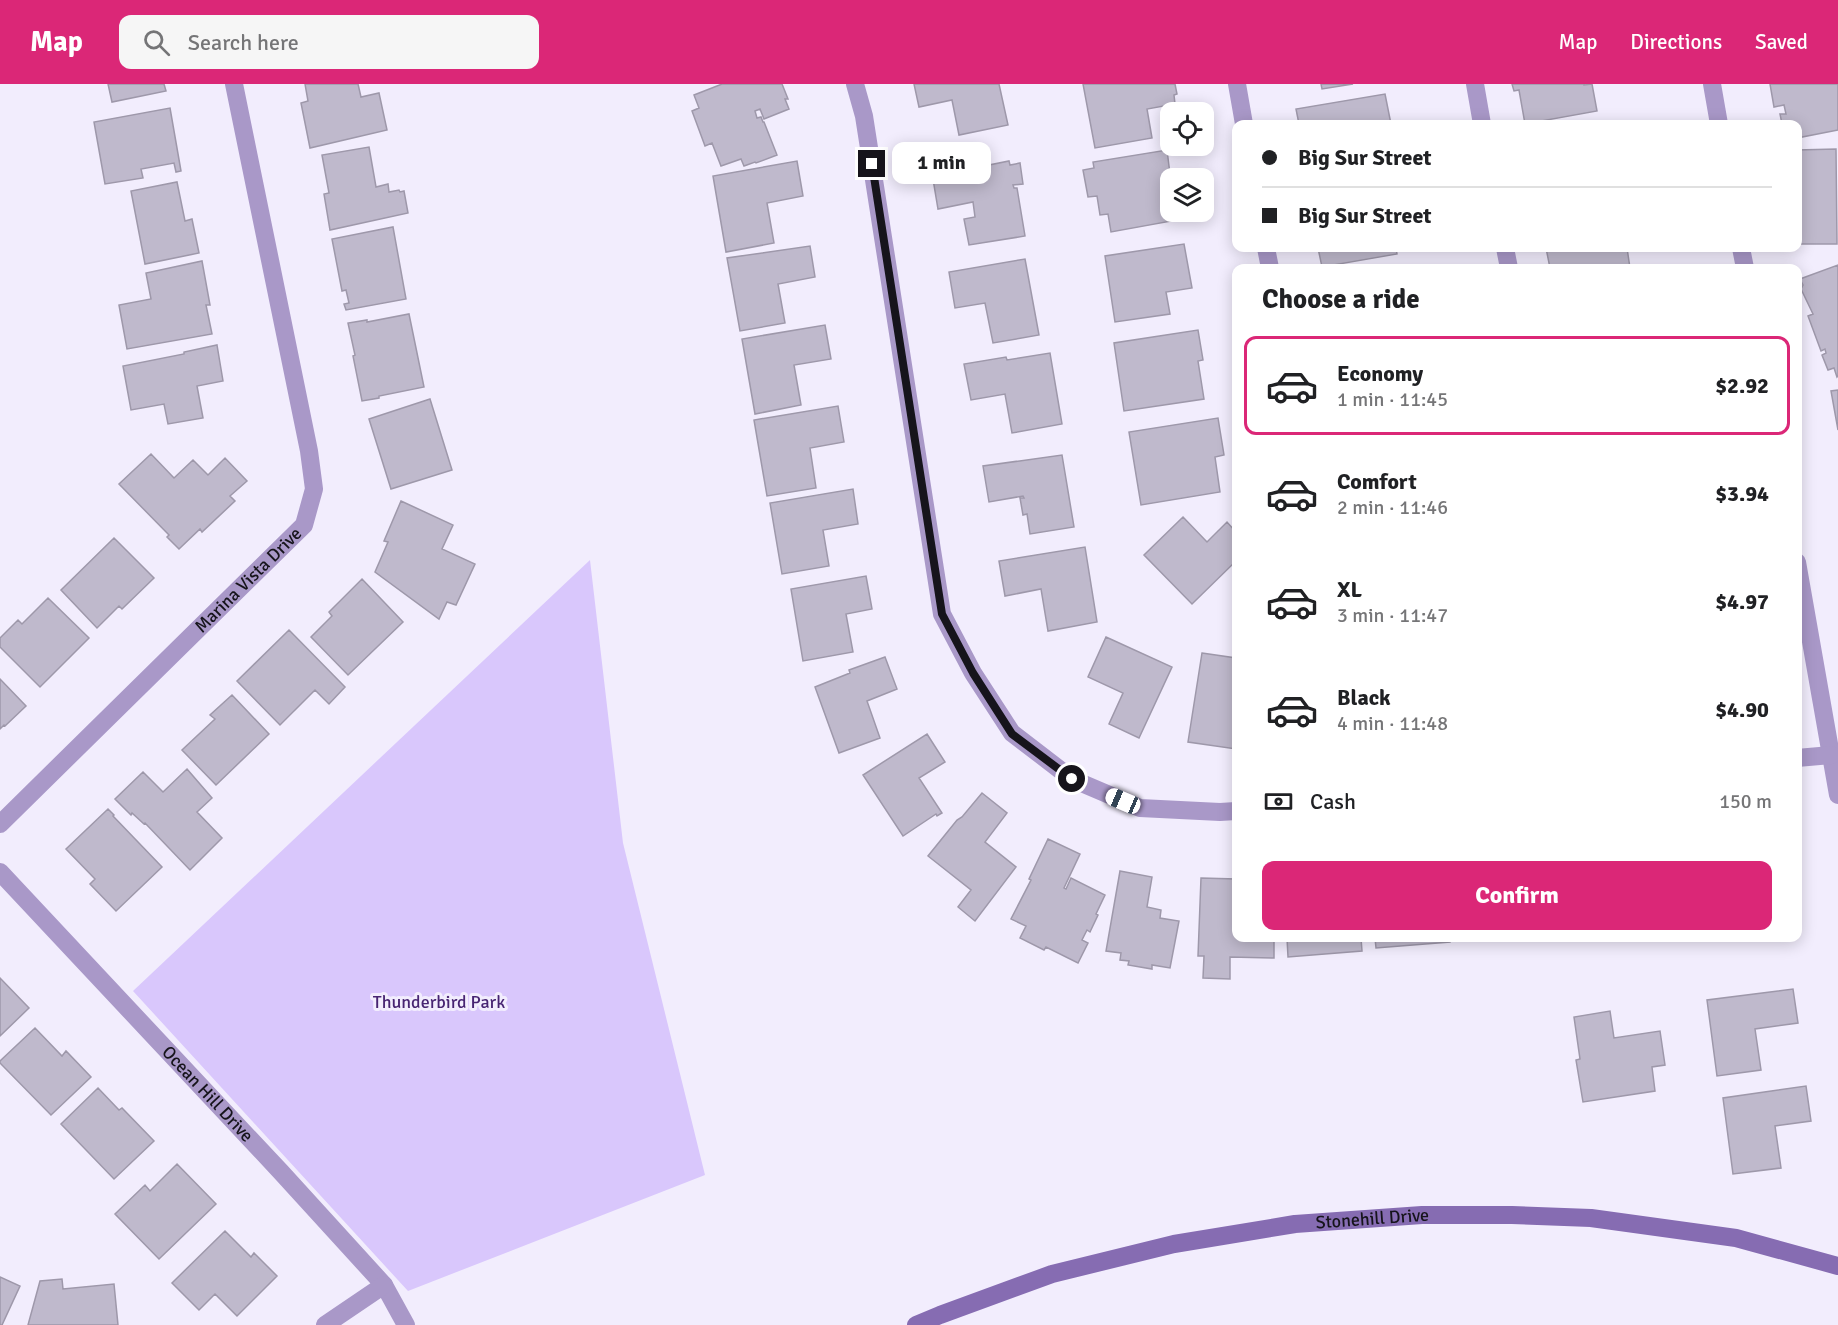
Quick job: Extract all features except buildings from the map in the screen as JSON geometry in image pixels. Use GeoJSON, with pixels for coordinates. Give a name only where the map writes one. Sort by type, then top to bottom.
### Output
{"type":"FeatureCollection","features":[{"type":"Feature","properties":{"kind":"main road","name":"Stonehill Drive"},"geometry":{"type":"LineString","coordinates":[[916,1325],[1052,1274],[1174,1244],[1295,1224],[1422,1215],[1591,1218],[1736,1238],[1838,1266]]}},
{"type":"Feature","properties":{"kind":"street","name":"Marina Vista Drive"},"geometry":{"type":"LineString","coordinates":[[0,824],[304,525],[314,489],[309,451],[234,84]]}},
{"type":"Feature","properties":{"kind":"street"},"geometry":{"type":"LineString","coordinates":[[855,84],[866,128],[942,614],[973,673],[1012,734],[1072,779],[1140,808],[1232,811]]}},
{"type":"Feature","properties":{"kind":"street"},"geometry":{"type":"LineString","coordinates":[[1237,84],[1243,120]]}},
{"type":"Feature","properties":{"kind":"street"},"geometry":{"type":"LineString","coordinates":[[1475,84],[1481,120]]}},
{"type":"Feature","properties":{"kind":"street"},"geometry":{"type":"LineString","coordinates":[[1712,84],[1718,120]]}},
{"type":"Feature","properties":{"kind":"street"},"geometry":{"type":"LineString","coordinates":[[1802,590],[1838,795]]}},
{"type":"Feature","properties":{"kind":"street"},"geometry":{"type":"LineString","coordinates":[[1802,758],[1831,755]]}},
{"type":"Feature","properties":{"kind":"street","name":"Ocean Hill Drive"},"geometry":{"type":"LineString","coordinates":[[0,872],[384,1285],[406,1325]]}},
{"type":"Feature","properties":{"kind":"street"},"geometry":{"type":"LineString","coordinates":[[325,1325],[384,1285]]}},
{"type":"Feature","properties":{"kind":"green space","name":"Thunderbird Park"},"geometry":{"type":"Polygon","coordinates":[[[590,560],[623,843],[705,1175],[408,1291],[133,991],[590,560]]]}},
{"type":"Feature","properties":{"kind":"route"},"geometry":{"type":"LineString","coordinates":[[872,164],[942,614],[973,673],[1012,734],[1072,779]]}}]}
